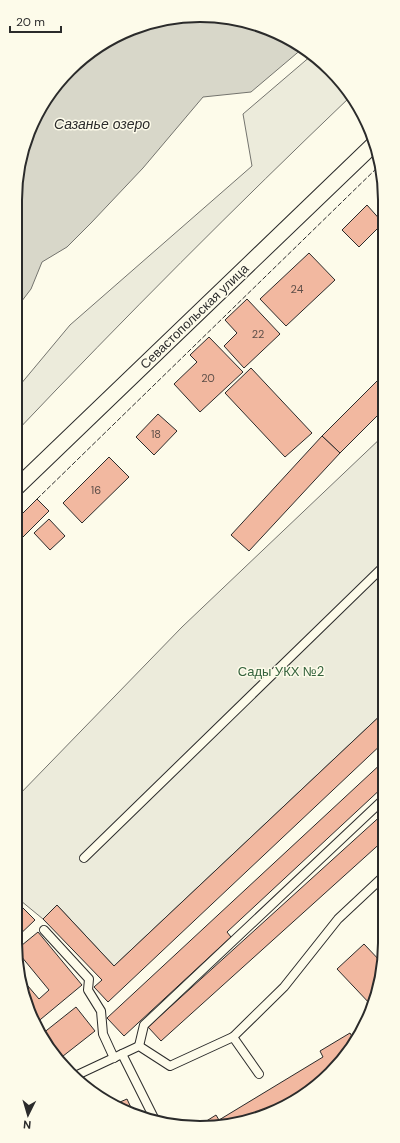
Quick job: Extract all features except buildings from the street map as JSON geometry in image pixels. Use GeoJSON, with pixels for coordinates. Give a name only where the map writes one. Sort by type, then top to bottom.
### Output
{"type":"FeatureCollection","features":[{"type":"Feature","properties":{"kind":"street","name":"Севастопольская улица"},"geometry":{"type":"LineString","coordinates":[[22,482],[370,148]]}},
{"type":"Feature","properties":{"kind":"lane"},"geometry":{"type":"LineString","coordinates":[[84,858],[378,572]]}},
{"type":"Feature","properties":{"kind":"lane"},"geometry":{"type":"LineString","coordinates":[[140,1046],[144,1025],[378,805]]}},
{"type":"Feature","properties":{"kind":"lane"},"geometry":{"type":"LineString","coordinates":[[140,1046],[170,1066],[233,1037],[284,987],[338,920],[378,884]]}},
{"type":"Feature","properties":{"kind":"lane"},"geometry":{"type":"LineString","coordinates":[[44,930],[89,979],[88,990],[101,1011],[103,1034],[114,1058]]}},
{"type":"Feature","properties":{"kind":"lane"},"geometry":{"type":"LineString","coordinates":[[233,1037],[259,1074]]}},
{"type":"Feature","properties":{"kind":"lane"},"geometry":{"type":"LineString","coordinates":[[80,1074],[140,1046]]}},
{"type":"Feature","properties":{"kind":"lane"},"geometry":{"type":"LineString","coordinates":[[122,1054],[152,1115]]}},
{"type":"Feature","properties":{"kind":"green space"},"geometry":{"type":"Polygon","coordinates":[[[308,59],[326,74],[347,100],[265,179],[97,347],[22,426],[22,383],[70,325],[252,166],[243,114],[308,59]]]}},
{"type":"Feature","properties":{"kind":"green space","name":"Сады УКХ №2"},"geometry":{"type":"Polygon","coordinates":[[[378,441],[378,718],[114,966],[57,905],[43,919],[22,902],[22,792],[182,627],[378,441]]]}},
{"type":"Feature","properties":{"kind":"water","name":"Сазанье озеро"},"geometry":{"type":"Polygon","coordinates":[[[188,22],[212,22],[235,25],[257,31],[279,40],[299,52],[251,92],[203,97],[143,168],[91,223],[67,247],[42,262],[31,289],[22,301],[22,188],[25,165],[31,143],[40,121],[52,101],[66,83],[83,66],[101,52],[121,40],[143,31],[165,25],[188,22]]]}},
{"type":"Feature","properties":{"kind":"fence"},"geometry":{"type":"LineString","coordinates":[[37,499],[375,170]]}}]}
